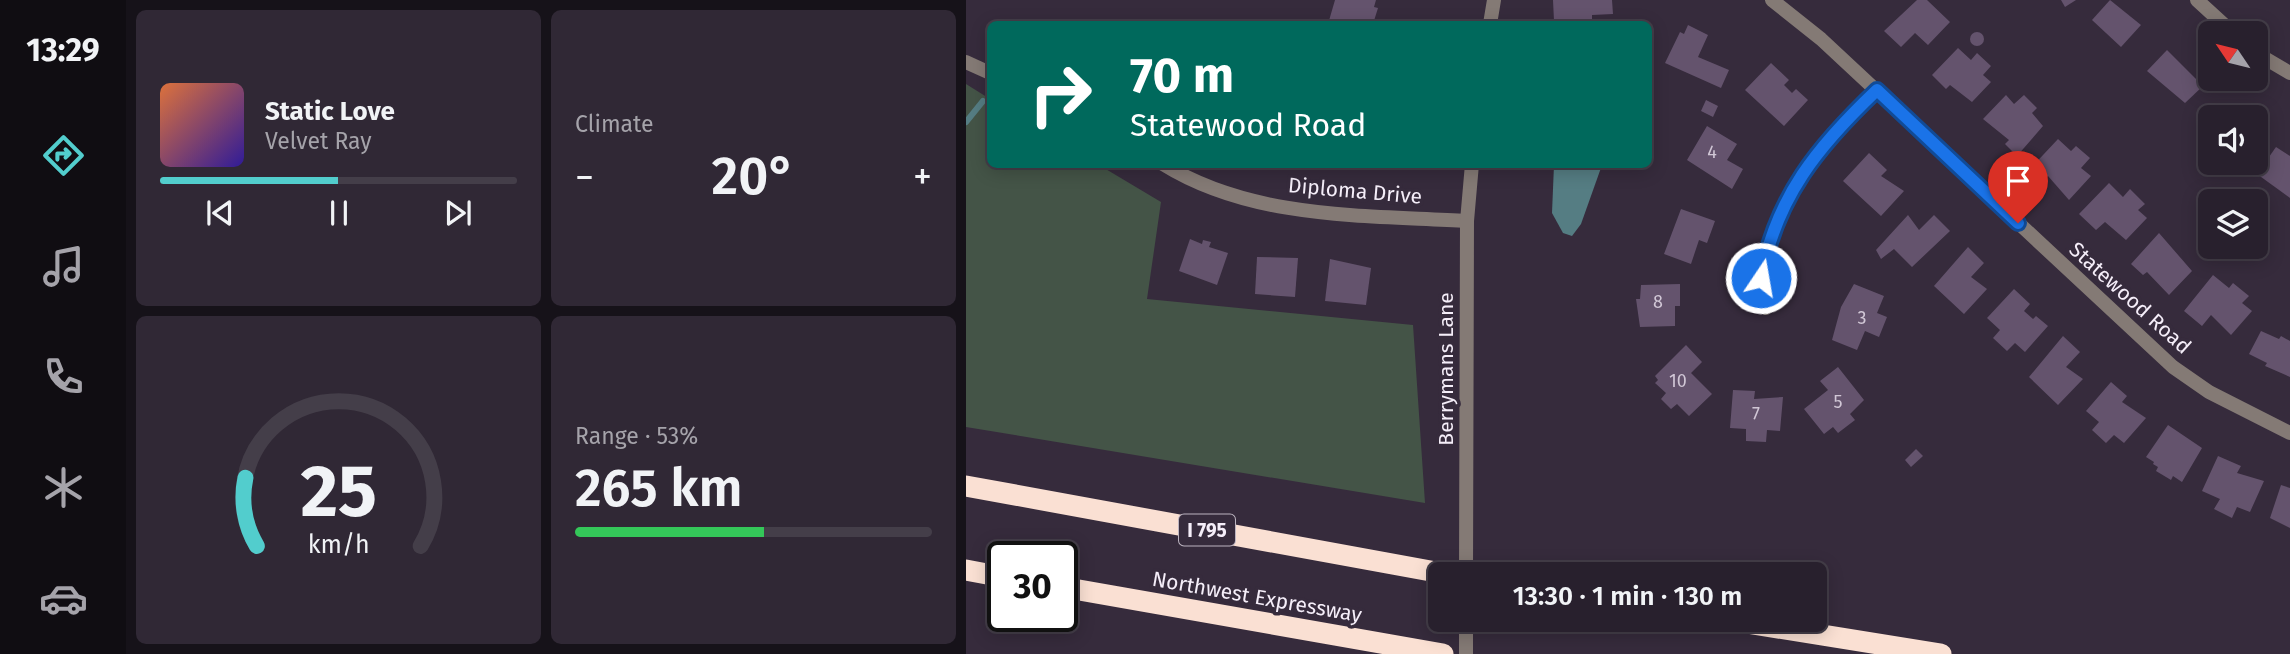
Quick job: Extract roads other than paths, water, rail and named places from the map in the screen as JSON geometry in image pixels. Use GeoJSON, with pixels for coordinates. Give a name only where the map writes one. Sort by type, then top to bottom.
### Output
{"type":"FeatureCollection","features":[{"type":"Feature","properties":{"kind":"highway","name":"I 795"},"geometry":{"type":"LineString","coordinates":[[966,486],[1428,571]]}},
{"type":"Feature","properties":{"kind":"highway"},"geometry":{"type":"LineString","coordinates":[[966,570],[987,574]]}},
{"type":"Feature","properties":{"kind":"highway","name":"Northwest Expressway"},"geometry":{"type":"LineString","coordinates":[[1078,590],[1444,654]]}},
{"type":"Feature","properties":{"kind":"highway"},"geometry":{"type":"LineString","coordinates":[[1803,632],[1941,654]]}},
{"type":"Feature","properties":{"kind":"street"},"geometry":{"type":"LineString","coordinates":[[1490,21],[1494,0]]}},
{"type":"Feature","properties":{"kind":"street","name":"Statewood Road"},"geometry":{"type":"LineString","coordinates":[[1772,0],[1821,39],[1877,90],[2173,367],[2209,392],[2290,433]]}},
{"type":"Feature","properties":{"kind":"street"},"geometry":{"type":"LineString","coordinates":[[2197,0],[2220,21]]}},
{"type":"Feature","properties":{"kind":"street"},"geometry":{"type":"LineString","coordinates":[[2268,60],[2290,73]]}},
{"type":"Feature","properties":{"kind":"street"},"geometry":{"type":"LineString","coordinates":[[966,62],[987,72]]}},
{"type":"Feature","properties":{"kind":"street"},"geometry":{"type":"LineString","coordinates":[[1766,308],[1761,278],[1776,220],[1809,163],[1840,125],[1877,90]]}},
{"type":"Feature","properties":{"kind":"street","name":"Diploma Drive"},"geometry":{"type":"LineString","coordinates":[[1171,168],[1202,184],[1271,205],[1308,211],[1467,221]]}},
{"type":"Feature","properties":{"kind":"street","name":"Berrymans Lane"},"geometry":{"type":"LineString","coordinates":[[1466,562],[1467,221],[1472,168]]}},
{"type":"Feature","properties":{"kind":"street"},"geometry":{"type":"LineString","coordinates":[[1466,632],[1466,654]]}},
{"type":"Feature","properties":{"kind":"waterway"},"geometry":{"type":"LineString","coordinates":[[966,122],[983,101]]}}]}
